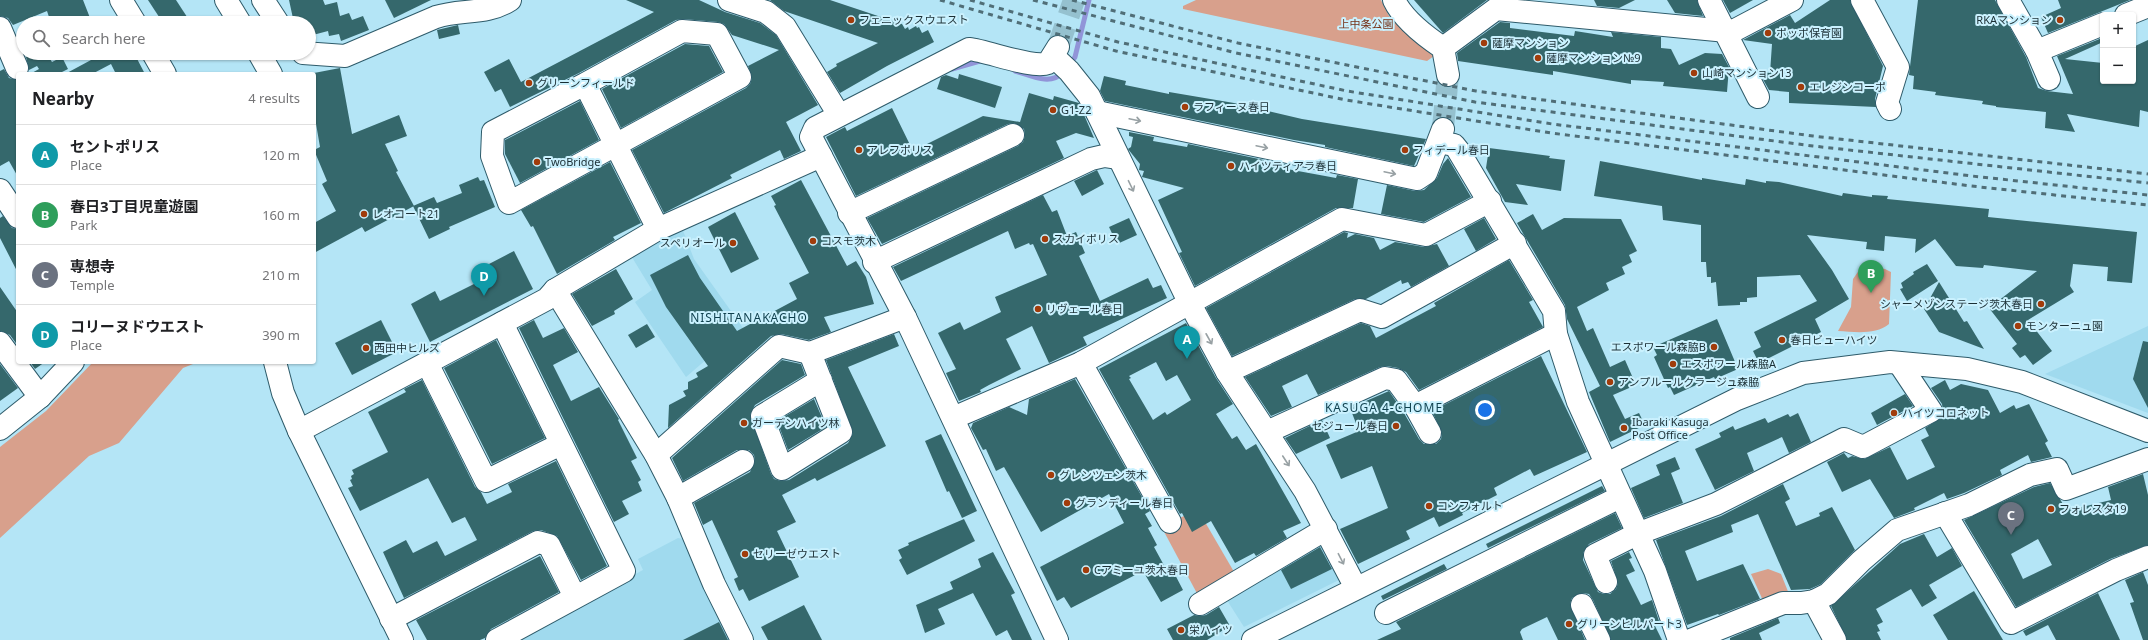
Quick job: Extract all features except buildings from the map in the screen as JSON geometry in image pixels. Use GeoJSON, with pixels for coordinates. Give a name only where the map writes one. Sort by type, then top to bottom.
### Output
{"type":"FeatureCollection","features":[{"type":"Feature","properties":{"kind":"street"},"geometry":{"type":"LineString","coordinates":[[121,0],[131,16]]}},
{"type":"Feature","properties":{"kind":"street"},"geometry":{"type":"LineString","coordinates":[[226,0],[236,16]]}},
{"type":"Feature","properties":{"kind":"street"},"geometry":{"type":"LineString","coordinates":[[263,0],[273,16]]}},
{"type":"Feature","properties":{"kind":"street"},"geometry":{"type":"LineString","coordinates":[[316,54],[345,56],[436,17],[447,14],[482,11],[499,7],[510,0]]}},
{"type":"Feature","properties":{"kind":"street"},"geometry":{"type":"LineString","coordinates":[[729,0],[766,12],[785,27],[839,115]]}},
{"type":"Feature","properties":{"kind":"street"},"geometry":{"type":"LineString","coordinates":[[1394,0],[1397,8],[1428,38],[1443,48],[1448,75]]}},
{"type":"Feature","properties":{"kind":"street"},"geometry":{"type":"LineString","coordinates":[[1709,0],[1727,31],[1758,97]]}},
{"type":"Feature","properties":{"kind":"street"},"geometry":{"type":"LineString","coordinates":[[1443,48],[1496,9],[1557,8],[1727,31],[1735,30],[1792,0]]}},
{"type":"Feature","properties":{"kind":"street"},"geometry":{"type":"LineString","coordinates":[[1862,0],[1898,67],[1887,103],[1890,109]]}},
{"type":"Feature","properties":{"kind":"street"},"geometry":{"type":"LineString","coordinates":[[2008,0],[2037,51],[2049,79]]}},
{"type":"Feature","properties":{"kind":"street"},"geometry":{"type":"LineString","coordinates":[[2133,12],[2148,6]]}},
{"type":"Feature","properties":{"kind":"street"},"geometry":{"type":"LineString","coordinates":[[2037,51],[2100,25]]}},
{"type":"Feature","properties":{"kind":"street"},"geometry":{"type":"LineString","coordinates":[[0,28],[14,73]]}},
{"type":"Feature","properties":{"kind":"street"},"geometry":{"type":"LineString","coordinates":[[682,31],[717,34],[740,77],[509,203],[492,156],[493,132],[585,84],[682,31]]}},
{"type":"Feature","properties":{"kind":"street"},"geometry":{"type":"LineString","coordinates":[[1057,640],[904,317],[874,262],[811,136],[815,128],[969,50],[984,51],[1037,65],[1060,60],[1089,96],[1117,158],[1189,302],[1227,372],[1306,491],[1356,588]]}},
{"type":"Feature","properties":{"kind":"street"},"geometry":{"type":"LineString","coordinates":[[157,60],[164,72]]}},
{"type":"Feature","properties":{"kind":"street"},"geometry":{"type":"LineString","coordinates":[[263,60],[270,72]]}},
{"type":"Feature","properties":{"kind":"street"},"geometry":{"type":"LineString","coordinates":[[585,84],[658,229]]}},
{"type":"Feature","properties":{"kind":"street"},"geometry":{"type":"LineString","coordinates":[[1097,112],[1417,179],[1426,172],[1441,135],[1454,145],[1490,201],[1554,311],[1556,334],[1578,402],[1655,571],[1679,640]]}},
{"type":"Feature","properties":{"kind":"street"},"geometry":{"type":"LineString","coordinates":[[850,213],[1013,135]]}},
{"type":"Feature","properties":{"kind":"street"},"geometry":{"type":"LineString","coordinates":[[299,431],[547,299],[554,290],[658,229],[821,156]]}},
{"type":"Feature","properties":{"kind":"street"},"geometry":{"type":"LineString","coordinates":[[874,262],[1091,159],[1104,156],[1117,158]]}},
{"type":"Feature","properties":{"kind":"street"},"geometry":{"type":"LineString","coordinates":[[952,418],[1081,363],[1189,302],[1342,219],[1426,235],[1490,201]]}},
{"type":"Feature","properties":{"kind":"street"},"geometry":{"type":"LineString","coordinates":[[1227,372],[1360,310],[1382,317],[1515,243]]}},
{"type":"Feature","properties":{"kind":"street"},"geometry":{"type":"LineString","coordinates":[[554,290],[656,455],[678,498],[714,584],[742,640]]}},
{"type":"Feature","properties":{"kind":"street"},"geometry":{"type":"LineString","coordinates":[[656,455],[778,346],[810,353],[904,317]]}},
{"type":"Feature","properties":{"kind":"street"},"geometry":{"type":"LineString","coordinates":[[497,640],[624,571],[502,323]]}},
{"type":"Feature","properties":{"kind":"street"},"geometry":{"type":"LineString","coordinates":[[1415,406],[1556,334]]}},
{"type":"Feature","properties":{"kind":"street"},"geometry":{"type":"LineString","coordinates":[[0,343],[40,397]]}},
{"type":"Feature","properties":{"kind":"street"},"geometry":{"type":"LineString","coordinates":[[810,353],[821,380]]}},
{"type":"Feature","properties":{"kind":"street"},"geometry":{"type":"LineString","coordinates":[[1253,640],[1737,399],[1804,373],[1883,362],[1899,362],[1967,369],[2022,382],[2148,431]]}},
{"type":"Feature","properties":{"kind":"street"},"geometry":{"type":"LineString","coordinates":[[1606,582],[1595,555],[1638,534],[1716,504],[1844,439],[1863,447],[1930,411],[1899,362]]}},
{"type":"Feature","properties":{"kind":"street"},"geometry":{"type":"LineString","coordinates":[[427,363],[486,481],[561,444]]}},
{"type":"Feature","properties":{"kind":"street"},"geometry":{"type":"LineString","coordinates":[[1081,363],[1170,522]]}},
{"type":"Feature","properties":{"kind":"street"},"geometry":{"type":"LineString","coordinates":[[0,429],[40,397],[71,364]]}},
{"type":"Feature","properties":{"kind":"street"},"geometry":{"type":"LineString","coordinates":[[276,364],[283,393],[299,431],[402,640]]}},
{"type":"Feature","properties":{"kind":"street"},"geometry":{"type":"LineString","coordinates":[[1267,432],[1385,378],[1396,380],[1415,406],[1430,433]]}},
{"type":"Feature","properties":{"kind":"street"},"geometry":{"type":"LineString","coordinates":[[1691,640],[1783,603],[1791,604],[1814,601],[1828,594],[1861,561],[1898,530],[1969,505],[2030,475],[2057,469],[2066,489],[2148,459]]}},
{"type":"Feature","properties":{"kind":"street"},"geometry":{"type":"LineString","coordinates":[[678,498],[743,461]]}},
{"type":"Feature","properties":{"kind":"street"},"geometry":{"type":"LineString","coordinates":[[1386,613],[1620,497]]}},
{"type":"Feature","properties":{"kind":"street"},"geometry":{"type":"LineString","coordinates":[[1945,513],[2011,622],[2116,570],[2148,557]]}},
{"type":"Feature","properties":{"kind":"street"},"geometry":{"type":"LineString","coordinates":[[1200,604],[1326,529]]}},
{"type":"Feature","properties":{"kind":"street"},"geometry":{"type":"LineString","coordinates":[[391,618],[538,542],[549,545],[576,597]]}},
{"type":"Feature","properties":{"kind":"street"},"geometry":{"type":"LineString","coordinates":[[1814,601],[1835,640]]}},
{"type":"Feature","properties":{"kind":"street"},"geometry":{"type":"LineString","coordinates":[[1582,605],[1599,640]]}},
{"type":"Feature","properties":{"kind":"shaded area"},"geometry":{"type":"Polygon","coordinates":[[[682,228],[694,259],[743,328],[686,377],[635,302],[652,290],[630,254],[682,228]]]}},
{"type":"Feature","properties":{"kind":"shaded area"},"geometry":{"type":"Polygon","coordinates":[[[2148,326],[2148,413],[2045,374],[2148,326]]]}},
{"type":"Feature","properties":{"kind":"shaded area"},"geometry":{"type":"Polygon","coordinates":[[[678,538],[684,539],[735,640],[512,640],[643,570],[638,559],[678,538]]]}},
{"type":"Feature","properties":{"kind":"shaded area"},"geometry":{"type":"Polygon","coordinates":[[[1319,539],[1345,577],[1244,627],[1223,594],[1319,539]]]}},
{"type":"Feature","properties":{"kind":"green space","name":"上中条公園"},"geometry":{"type":"Polygon","coordinates":[[[1196,0],[1381,0],[1389,16],[1434,56],[1427,61],[1183,9],[1183,6],[1196,0]]]}},
{"type":"Feature","properties":{"kind":"green space"},"geometry":{"type":"Polygon","coordinates":[[[1862,266],[1885,269],[1891,272],[1889,324],[1884,328],[1872,331],[1838,331],[1851,307],[1853,279],[1862,266]]]}},
{"type":"Feature","properties":{"kind":"green space"},"geometry":{"type":"Polygon","coordinates":[[[91,364],[193,364],[183,368],[119,443],[89,456],[0,538],[0,447],[46,411],[91,364]]]}},
{"type":"Feature","properties":{"kind":"green space"},"geometry":{"type":"Polygon","coordinates":[[[1198,510],[1237,577],[1200,599],[1161,526],[1198,510]]]}},
{"type":"Feature","properties":{"kind":"green space"},"geometry":{"type":"Polygon","coordinates":[[[1768,569],[1781,574],[1791,599],[1765,605],[1751,574],[1768,569]]]}},
{"type":"Feature","properties":{"kind":"waterway"},"geometry":{"type":"LineString","coordinates":[[1070,64],[1075,57],[1089,0]]}},
{"type":"Feature","properties":{"kind":"waterway"},"geometry":{"type":"LineString","coordinates":[[952,69],[983,61]]}},
{"type":"Feature","properties":{"kind":"waterway"},"geometry":{"type":"LineString","coordinates":[[1015,71],[1033,77],[1046,79],[1052,79],[1062,73]]}},
{"type":"Feature","properties":{"kind":"tunnel"},"geometry":{"type":"LineString","coordinates":[[1058,47],[1074,0]]}},
{"type":"Feature","properties":{"kind":"tunnel"},"geometry":{"type":"LineString","coordinates":[[1443,128],[1448,75]]}},
{"type":"Feature","properties":{"kind":"railway"},"geometry":{"type":"LineString","coordinates":[[940,0],[1116,51],[1346,100],[1551,133],[1971,186],[2148,205]]}},
{"type":"Feature","properties":{"kind":"railway"},"geometry":{"type":"LineString","coordinates":[[970,0],[1118,42],[1347,91],[1552,124],[1972,176],[2148,195]]}},
{"type":"Feature","properties":{"kind":"railway"},"geometry":{"type":"LineString","coordinates":[[1033,0],[1236,53],[1475,102],[1813,146],[2148,183]]}},
{"type":"Feature","properties":{"kind":"railway"},"geometry":{"type":"LineString","coordinates":[[1072,0],[1238,43],[1476,91],[1813,136],[2148,174]]}},
{"type":"Feature","properties":{"kind":"place","name":"フェニックスウエスト"},"geometry":{"type":"Point","coordinates":[851,20]}},
{"type":"Feature","properties":{"kind":"place","name":"RKAマンション"},"geometry":{"type":"Point","coordinates":[2060,20]}},
{"type":"Feature","properties":{"kind":"place","name":"ポッポ保育園"},"geometry":{"type":"Point","coordinates":[1768,33]}},
{"type":"Feature","properties":{"kind":"place","name":"薩摩マンション"},"geometry":{"type":"Point","coordinates":[1484,43]}},
{"type":"Feature","properties":{"kind":"place","name":"薩摩マンション№9"},"geometry":{"type":"Point","coordinates":[1538,58]}},
{"type":"Feature","properties":{"kind":"place","name":"山崎マンション13"},"geometry":{"type":"Point","coordinates":[1694,73]}},
{"type":"Feature","properties":{"kind":"place","name":"グリーンフィールド"},"geometry":{"type":"Point","coordinates":[529,83]}},
{"type":"Feature","properties":{"kind":"place","name":"エレジンコーポ"},"geometry":{"type":"Point","coordinates":[1801,87]}},
{"type":"Feature","properties":{"kind":"place","name":"ラフィーヌ春日"},"geometry":{"type":"Point","coordinates":[1185,107]}},
{"type":"Feature","properties":{"kind":"place","name":"G1-Z2"},"geometry":{"type":"Point","coordinates":[1053,110]}},
{"type":"Feature","properties":{"kind":"place","name":"アレフポリス"},"geometry":{"type":"Point","coordinates":[859,150]}},
{"type":"Feature","properties":{"kind":"place","name":"フィデール春日"},"geometry":{"type":"Point","coordinates":[1405,150]}},
{"type":"Feature","properties":{"kind":"place","name":"TwoBridge"},"geometry":{"type":"Point","coordinates":[537,162]}},
{"type":"Feature","properties":{"kind":"place","name":"ハイツティアラ春日"},"geometry":{"type":"Point","coordinates":[1231,166]}},
{"type":"Feature","properties":{"kind":"place","name":"レオコート21"},"geometry":{"type":"Point","coordinates":[364,214]}},
{"type":"Feature","properties":{"kind":"place","name":"スカイポリス"},"geometry":{"type":"Point","coordinates":[1045,239]}},
{"type":"Feature","properties":{"kind":"place","name":"コスモ茨木"},"geometry":{"type":"Point","coordinates":[813,241]}},
{"type":"Feature","properties":{"kind":"place","name":"スペリオール"},"geometry":{"type":"Point","coordinates":[733,243]}},
{"type":"Feature","properties":{"kind":"place","name":"春日3丁目児童遊園"},"geometry":{"type":"Point","coordinates":[1871,293]}},
{"type":"Feature","properties":{"kind":"place","name":"コリーヌドウエスト"},"geometry":{"type":"Point","coordinates":[484,296]}},
{"type":"Feature","properties":{"kind":"place","name":"シャーメゾンステージ茨木春日"},"geometry":{"type":"Point","coordinates":[2041,304]}},
{"type":"Feature","properties":{"kind":"place","name":"リヴェール春日"},"geometry":{"type":"Point","coordinates":[1038,309]}},
{"type":"Feature","properties":{"kind":"place","name":"モンターニュ園"},"geometry":{"type":"Point","coordinates":[2018,326]}},
{"type":"Feature","properties":{"kind":"place","name":"春日ビューハイツ"},"geometry":{"type":"Point","coordinates":[1782,340]}},
{"type":"Feature","properties":{"kind":"place","name":"エスポワール森脇B"},"geometry":{"type":"Point","coordinates":[1714,347]}},
{"type":"Feature","properties":{"kind":"place","name":"西田中ヒルズ"},"geometry":{"type":"Point","coordinates":[366,348]}},
{"type":"Feature","properties":{"kind":"place","name":"セントポリス"},"geometry":{"type":"Point","coordinates":[1187,359]}},
{"type":"Feature","properties":{"kind":"place","name":"エスポワール森脇A"},"geometry":{"type":"Point","coordinates":[1673,364]}},
{"type":"Feature","properties":{"kind":"place","name":"アンプルールクラージュ森脇"},"geometry":{"type":"Point","coordinates":[1610,382]}},
{"type":"Feature","properties":{"kind":"place","name":"ハイツコロネット"},"geometry":{"type":"Point","coordinates":[1894,413]}},
{"type":"Feature","properties":{"kind":"place","name":"ガーデンハイツ林"},"geometry":{"type":"Point","coordinates":[744,423]}},
{"type":"Feature","properties":{"kind":"place","name":"セジュール春日"},"geometry":{"type":"Point","coordinates":[1396,426]}},
{"type":"Feature","properties":{"kind":"place","name":"Ibaraki Kasuga Post Office"},"geometry":{"type":"Point","coordinates":[1624,428]}},
{"type":"Feature","properties":{"kind":"place","name":"グレンツェン茨木"},"geometry":{"type":"Point","coordinates":[1051,475]}},
{"type":"Feature","properties":{"kind":"place","name":"グランディール春日"},"geometry":{"type":"Point","coordinates":[1067,503]}},
{"type":"Feature","properties":{"kind":"place","name":"コンフォルト"},"geometry":{"type":"Point","coordinates":[1429,506]}},
{"type":"Feature","properties":{"kind":"place","name":"フォレスタ19"},"geometry":{"type":"Point","coordinates":[2051,509]}},
{"type":"Feature","properties":{"kind":"place","name":"専想寺"},"geometry":{"type":"Point","coordinates":[2011,535]}},
{"type":"Feature","properties":{"kind":"place","name":"セリーゼウエスト"},"geometry":{"type":"Point","coordinates":[745,554]}},
{"type":"Feature","properties":{"kind":"place","name":"Cアミーユ茨木春日"},"geometry":{"type":"Point","coordinates":[1086,570]}},
{"type":"Feature","properties":{"kind":"place","name":"グリーンヒルパート3"},"geometry":{"type":"Point","coordinates":[1569,624]}},
{"type":"Feature","properties":{"kind":"place","name":"栄ハイツ"},"geometry":{"type":"Point","coordinates":[1181,630]}},
{"type":"Feature","properties":{"kind":"district","name":"NISHITANAKACHO"},"geometry":{"type":"Point","coordinates":[749,318]}},
{"type":"Feature","properties":{"kind":"district","name":"KASUGA 4-CHOME"},"geometry":{"type":"Point","coordinates":[1384,408]}}]}
